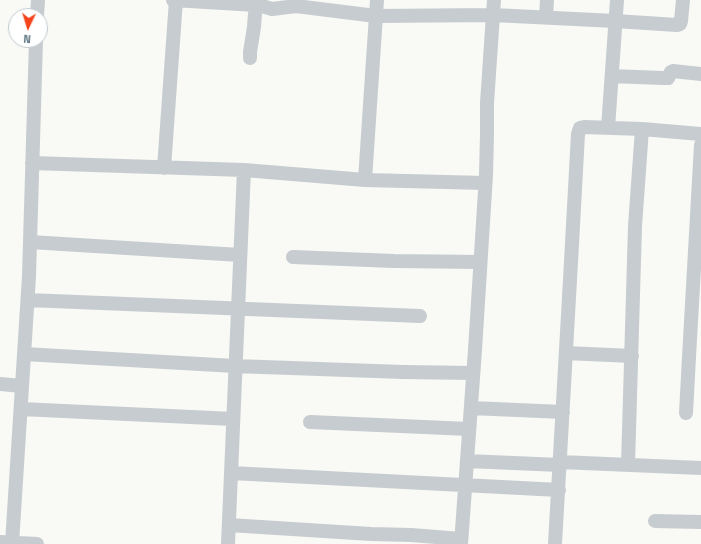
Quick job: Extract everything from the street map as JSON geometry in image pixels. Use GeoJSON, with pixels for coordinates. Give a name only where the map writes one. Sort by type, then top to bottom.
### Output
{"type":"FeatureCollection","features":[{"type":"Feature","properties":{"kind":"street"},"geometry":{"type":"LineString","coordinates":[[173,0],[256,3],[272,9],[281,9],[291,3],[303,7],[376,16],[493,15],[677,25],[680,24],[681,21],[683,0]]}},
{"type":"Feature","properties":{"kind":"street"},"geometry":{"type":"LineString","coordinates":[[164,168],[176,0]]}},
{"type":"Feature","properties":{"kind":"street"},"geometry":{"type":"LineString","coordinates":[[365,180],[377,0]]}},
{"type":"Feature","properties":{"kind":"street"},"geometry":{"type":"LineString","coordinates":[[229,525],[411,535],[461,542],[485,182],[487,103],[494,0]]}},
{"type":"Feature","properties":{"kind":"street"},"geometry":{"type":"LineString","coordinates":[[546,18],[547,0]]}},
{"type":"Feature","properties":{"kind":"street"},"geometry":{"type":"LineString","coordinates":[[608,128],[617,0]]}},
{"type":"Feature","properties":{"kind":"street"},"geometry":{"type":"LineString","coordinates":[[250,58],[256,3]]}},
{"type":"Feature","properties":{"kind":"street"},"geometry":{"type":"LineString","coordinates":[[36,48],[28,300],[21,409],[8,543],[37,544]]}},
{"type":"Feature","properties":{"kind":"street"},"geometry":{"type":"LineString","coordinates":[[612,76],[668,78],[673,71],[701,74]]}},
{"type":"Feature","properties":{"kind":"street"},"geometry":{"type":"LineString","coordinates":[[555,544],[578,134],[580,128],[642,129],[701,134]]}},
{"type":"Feature","properties":{"kind":"street"},"geometry":{"type":"LineString","coordinates":[[628,465],[635,226],[642,129]]}},
{"type":"Feature","properties":{"kind":"street"},"geometry":{"type":"LineString","coordinates":[[686,413],[695,357],[701,145]]}},
{"type":"Feature","properties":{"kind":"street"},"geometry":{"type":"LineString","coordinates":[[32,163],[244,170],[365,180],[485,182]]}},
{"type":"Feature","properties":{"kind":"street"},"geometry":{"type":"LineString","coordinates":[[228,544],[244,170]]}},
{"type":"Feature","properties":{"kind":"street"},"geometry":{"type":"LineString","coordinates":[[30,242],[240,255]]}},
{"type":"Feature","properties":{"kind":"street"},"geometry":{"type":"LineString","coordinates":[[293,257],[394,261],[480,262]]}},
{"type":"Feature","properties":{"kind":"street"},"geometry":{"type":"LineString","coordinates":[[28,300],[420,316]]}},
{"type":"Feature","properties":{"kind":"street"},"geometry":{"type":"LineString","coordinates":[[566,353],[632,356]]}},
{"type":"Feature","properties":{"kind":"street"},"geometry":{"type":"LineString","coordinates":[[24,354],[235,366],[395,372],[473,373]]}},
{"type":"Feature","properties":{"kind":"street"},"geometry":{"type":"LineString","coordinates":[[0,384],[22,386]]}},
{"type":"Feature","properties":{"kind":"street"},"geometry":{"type":"LineString","coordinates":[[470,408],[563,412]]}},
{"type":"Feature","properties":{"kind":"street"},"geometry":{"type":"LineString","coordinates":[[21,409],[233,419]]}},
{"type":"Feature","properties":{"kind":"street"},"geometry":{"type":"LineString","coordinates":[[310,422],[469,429]]}},
{"type":"Feature","properties":{"kind":"street"},"geometry":{"type":"LineString","coordinates":[[467,461],[701,468]]}},
{"type":"Feature","properties":{"kind":"street"},"geometry":{"type":"LineString","coordinates":[[231,473],[558,490]]}},
{"type":"Feature","properties":{"kind":"street"},"geometry":{"type":"LineString","coordinates":[[655,521],[701,522]]}}]}
